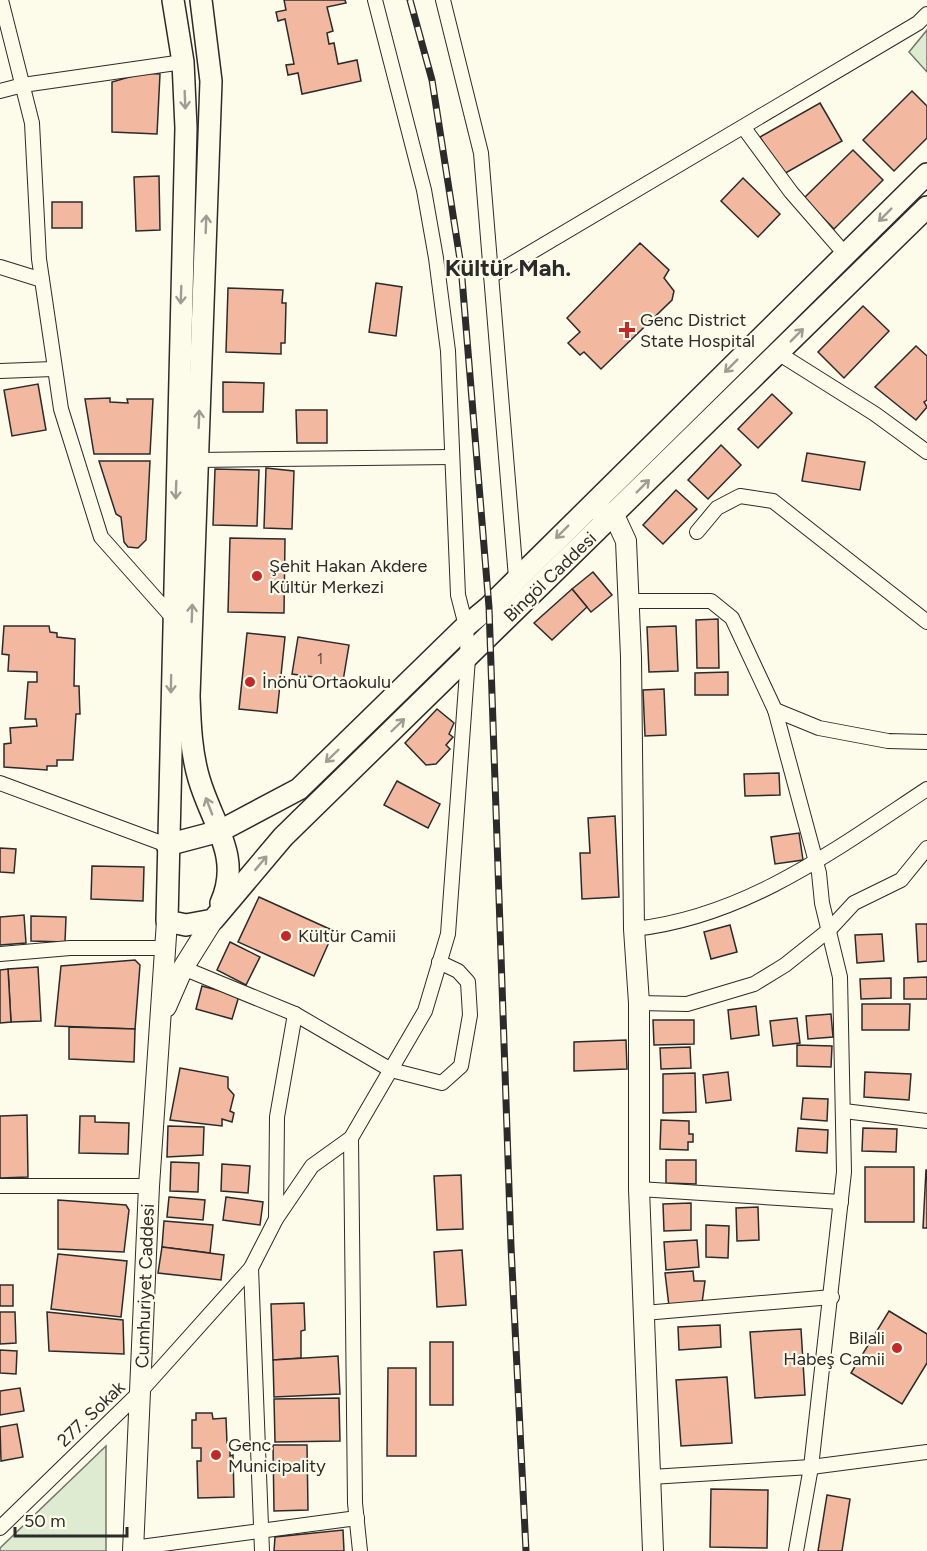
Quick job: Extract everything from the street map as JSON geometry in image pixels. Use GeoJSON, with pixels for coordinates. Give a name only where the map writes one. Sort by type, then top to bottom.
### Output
{"type":"FeatureCollection","features":[{"type":"Feature","properties":{"kind":"main road"},"geometry":{"type":"LineString","coordinates":[[173,0],[183,62],[186,128],[172,618],[167,921],[186,926],[213,920],[229,886],[230,861],[200,781],[192,751],[189,696],[211,81],[201,0]]}},
{"type":"Feature","properties":{"kind":"main road","name":"Bingöl Caddesi"},"geometry":{"type":"LineString","coordinates":[[167,845],[220,831],[299,789],[466,626],[489,607],[927,174]]}},
{"type":"Feature","properties":{"kind":"main road","name":"Bingöl Caddesi"},"geometry":{"type":"LineString","coordinates":[[213,920],[283,837],[927,207]]}},
{"type":"Feature","properties":{"kind":"street"},"geometry":{"type":"LineString","coordinates":[[1,0],[32,123],[42,280],[53,369],[61,409],[101,537],[172,618]]}},
{"type":"Feature","properties":{"kind":"street"},"geometry":{"type":"LineString","coordinates":[[262,1551],[251,1268],[276,1219],[312,1166],[351,1138],[425,1011],[448,934],[468,658],[466,626],[458,595],[448,351],[436,258],[424,190],[375,0]]}},
{"type":"Feature","properties":{"kind":"street"},"geometry":{"type":"LineString","coordinates":[[443,0],[481,153],[516,578]]}},
{"type":"Feature","properties":{"kind":"street"},"geometry":{"type":"LineString","coordinates":[[491,276],[744,128],[918,23],[927,14]]}},
{"type":"Feature","properties":{"kind":"street"},"geometry":{"type":"LineString","coordinates":[[0,92],[23,85],[183,62]]}},
{"type":"Feature","properties":{"kind":"street"},"geometry":{"type":"LineString","coordinates":[[744,128],[791,192],[845,254]]}},
{"type":"Feature","properties":{"kind":"street"},"geometry":{"type":"LineString","coordinates":[[0,267],[42,280]]}},
{"type":"Feature","properties":{"kind":"street"},"geometry":{"type":"LineString","coordinates":[[778,353],[875,414],[925,451],[927,466]]}},
{"type":"Feature","properties":{"kind":"street"},"geometry":{"type":"LineString","coordinates":[[0,371],[53,369]]}},
{"type":"Feature","properties":{"kind":"street"},"geometry":{"type":"LineString","coordinates":[[198,460],[452,457]]}},
{"type":"Feature","properties":{"kind":"street"},"geometry":{"type":"LineString","coordinates":[[697,532],[717,508],[740,496],[773,501],[927,622]]}},
{"type":"Feature","properties":{"kind":"street"},"geometry":{"type":"LineString","coordinates":[[587,508],[614,515],[626,541],[634,929],[639,1003],[639,1189],[653,1551]]}},
{"type":"Feature","properties":{"kind":"street"},"geometry":{"type":"LineString","coordinates":[[628,601],[711,602],[732,618],[775,710],[816,862],[840,977],[843,1111],[841,1202],[811,1467],[796,1551]]}},
{"type":"Feature","properties":{"kind":"street"},"geometry":{"type":"LineString","coordinates":[[775,710],[819,728],[888,741],[927,742]]}},
{"type":"Feature","properties":{"kind":"street"},"geometry":{"type":"LineString","coordinates":[[0,783],[167,845]]}},
{"type":"Feature","properties":{"kind":"street"},"geometry":{"type":"LineString","coordinates":[[634,929],[668,926],[767,891],[816,862],[927,789]]}},
{"type":"Feature","properties":{"kind":"street"},"geometry":{"type":"LineString","coordinates":[[639,1003],[687,1004],[754,984],[785,965],[829,930],[854,903],[901,880],[927,848]]}},
{"type":"Feature","properties":{"kind":"street"},"geometry":{"type":"LineString","coordinates":[[161,1021],[183,968],[213,920]]}},
{"type":"Feature","properties":{"kind":"street","name":"Cumhuriyet Caddesi"},"geometry":{"type":"LineString","coordinates":[[133,1550],[149,1186],[167,921]]}},
{"type":"Feature","properties":{"kind":"street"},"geometry":{"type":"LineString","coordinates":[[0,954],[70,948],[165,948]]}},
{"type":"Feature","properties":{"kind":"street"},"geometry":{"type":"LineString","coordinates":[[183,968],[295,1014],[391,1070],[442,1083],[461,1066],[470,1015],[468,982],[458,971],[440,962]]}},
{"type":"Feature","properties":{"kind":"street"},"geometry":{"type":"LineString","coordinates":[[276,1219],[277,1118],[295,1014]]}},
{"type":"Feature","properties":{"kind":"street"},"geometry":{"type":"LineString","coordinates":[[843,1111],[927,1121]]}},
{"type":"Feature","properties":{"kind":"street"},"geometry":{"type":"LineString","coordinates":[[351,1138],[357,1518],[360,1551]]}},
{"type":"Feature","properties":{"kind":"street"},"geometry":{"type":"LineString","coordinates":[[0,1186],[149,1186]]}},
{"type":"Feature","properties":{"kind":"street"},"geometry":{"type":"LineString","coordinates":[[639,1189],[841,1202]]}},
{"type":"Feature","properties":{"kind":"street","name":"277. Sokak"},"geometry":{"type":"LineString","coordinates":[[0,1528],[140,1392],[251,1268]]}},
{"type":"Feature","properties":{"kind":"street"},"geometry":{"type":"LineString","coordinates":[[644,1313],[832,1297]]}},
{"type":"Feature","properties":{"kind":"street"},"geometry":{"type":"LineString","coordinates":[[651,1477],[811,1467],[927,1452]]}},
{"type":"Feature","properties":{"kind":"street"},"geometry":{"type":"LineString","coordinates":[[133,1550],[357,1518]]}},
{"type":"Feature","properties":{"kind":"green space"},"geometry":{"type":"Polygon","coordinates":[[[927,30],[927,72],[909,52],[927,30]]]}},
{"type":"Feature","properties":{"kind":"green space"},"geometry":{"type":"Polygon","coordinates":[[[106,1446],[106,1551],[0,1551],[0,1548],[106,1446]]]}},
{"type":"Feature","properties":{"kind":"building"},"geometry":{"type":"Polygon","coordinates":[[[284,0],[345,0],[346,3],[327,7],[333,31],[327,33],[329,44],[334,43],[338,64],[357,60],[361,81],[302,94],[298,73],[288,75],[286,65],[294,64],[285,19],[278,21],[276,12],[286,10],[284,0]]]}},
{"type":"Feature","properties":{"kind":"building"},"geometry":{"type":"Polygon","coordinates":[[[143,73],[160,74],[157,134],[112,132],[112,82],[143,73]]]}},
{"type":"Feature","properties":{"kind":"building"},"geometry":{"type":"Polygon","coordinates":[[[912,91],[927,106],[927,138],[894,171],[863,140],[912,91]]]}},
{"type":"Feature","properties":{"kind":"building"},"geometry":{"type":"Polygon","coordinates":[[[820,103],[842,141],[782,175],[760,137],[820,103]]]}},
{"type":"Feature","properties":{"kind":"building"},"geometry":{"type":"Polygon","coordinates":[[[853,150],[883,180],[834,229],[804,198],[853,150]]]}},
{"type":"Feature","properties":{"kind":"building"},"geometry":{"type":"Polygon","coordinates":[[[159,176],[160,230],[136,231],[134,177],[159,176]]]}},
{"type":"Feature","properties":{"kind":"building"},"geometry":{"type":"Polygon","coordinates":[[[743,178],[780,214],[758,237],[721,201],[743,178]]]}},
{"type":"Feature","properties":{"kind":"building"},"geometry":{"type":"Polygon","coordinates":[[[52,202],[82,202],[82,228],[52,228],[52,202]]]}},
{"type":"Feature","properties":{"kind":"building"},"geometry":{"type":"Polygon","coordinates":[[[640,243],[669,270],[664,278],[674,291],[672,300],[601,369],[584,352],[580,355],[568,343],[580,332],[567,318],[640,243]]]}},
{"type":"Feature","properties":{"kind":"building"},"geometry":{"type":"Polygon","coordinates":[[[376,283],[402,287],[396,336],[369,332],[376,283]]]}},
{"type":"Feature","properties":{"kind":"building"},"geometry":{"type":"Polygon","coordinates":[[[228,288],[283,290],[282,303],[286,303],[285,343],[281,343],[281,354],[226,352],[228,288]]]}},
{"type":"Feature","properties":{"kind":"building"},"geometry":{"type":"Polygon","coordinates":[[[863,306],[889,331],[844,378],[818,352],[863,306]]]}},
{"type":"Feature","properties":{"kind":"building"},"geometry":{"type":"Polygon","coordinates":[[[916,346],[927,356],[927,400],[924,402],[927,407],[916,420],[875,387],[916,346]]]}},
{"type":"Feature","properties":{"kind":"building"},"geometry":{"type":"Polygon","coordinates":[[[223,382],[264,383],[263,412],[223,412],[223,382]]]}},
{"type":"Feature","properties":{"kind":"building"},"geometry":{"type":"Polygon","coordinates":[[[38,384],[46,430],[12,436],[4,390],[38,384]]]}},
{"type":"Feature","properties":{"kind":"building"},"geometry":{"type":"Polygon","coordinates":[[[772,394],[792,413],[758,448],[738,429],[772,394]]]}},
{"type":"Feature","properties":{"kind":"building"},"geometry":{"type":"Polygon","coordinates":[[[110,398],[110,402],[128,403],[127,399],[153,399],[150,454],[94,454],[85,399],[110,398]]]}},
{"type":"Feature","properties":{"kind":"building"},"geometry":{"type":"Polygon","coordinates":[[[296,410],[327,410],[327,443],[297,443],[296,410]]]}},
{"type":"Feature","properties":{"kind":"building"},"geometry":{"type":"Polygon","coordinates":[[[721,445],[741,465],[708,499],[688,480],[721,445]]]}},
{"type":"Feature","properties":{"kind":"building"},"geometry":{"type":"Polygon","coordinates":[[[807,453],[865,462],[860,490],[802,481],[807,453]]]}},
{"type":"Feature","properties":{"kind":"building"},"geometry":{"type":"Polygon","coordinates":[[[99,461],[150,461],[146,540],[138,548],[128,547],[124,542],[121,517],[116,514],[99,461]]]}},
{"type":"Feature","properties":{"kind":"building"},"geometry":{"type":"Polygon","coordinates":[[[266,468],[294,471],[292,529],[264,528],[266,468]]]}},
{"type":"Feature","properties":{"kind":"building"},"geometry":{"type":"Polygon","coordinates":[[[215,469],[259,470],[257,526],[213,525],[215,469]]]}},
{"type":"Feature","properties":{"kind":"building"},"geometry":{"type":"Polygon","coordinates":[[[676,490],[697,509],[663,544],[643,525],[676,490]]]}},
{"type":"Feature","properties":{"kind":"building","name":"Şehit Hakan Akdere Kültür Merkezi"},"geometry":{"type":"Polygon","coordinates":[[[230,538],[285,539],[284,613],[228,612],[230,538]]]}},
{"type":"Feature","properties":{"kind":"building"},"geometry":{"type":"Polygon","coordinates":[[[593,572],[612,595],[591,612],[572,589],[593,572]]]}},
{"type":"Feature","properties":{"kind":"building"},"geometry":{"type":"Polygon","coordinates":[[[572,589],[587,607],[552,640],[534,623],[572,589]]]}},
{"type":"Feature","properties":{"kind":"building"},"geometry":{"type":"Polygon","coordinates":[[[718,619],[719,668],[697,668],[696,620],[718,619]]]}},
{"type":"Feature","properties":{"kind":"building"},"geometry":{"type":"Polygon","coordinates":[[[4,626],[49,626],[50,632],[57,633],[57,637],[75,639],[74,686],[79,686],[80,714],[76,714],[73,760],[57,760],[57,766],[47,766],[47,770],[4,767],[4,744],[11,743],[10,728],[37,726],[36,719],[25,719],[28,682],[37,682],[37,672],[8,671],[9,655],[2,654],[4,626]]]}},
{"type":"Feature","properties":{"kind":"building"},"geometry":{"type":"Polygon","coordinates":[[[676,626],[678,671],[649,672],[647,627],[676,626]]]}},
{"type":"Feature","properties":{"kind":"building"},"geometry":{"type":"Polygon","coordinates":[[[247,633],[285,637],[277,713],[239,709],[247,633]]]}},
{"type":"Feature","properties":{"kind":"building"},"geometry":{"type":"Polygon","coordinates":[[[298,637],[349,645],[343,681],[292,674],[298,637]]]}},
{"type":"Feature","properties":{"kind":"building"},"geometry":{"type":"Polygon","coordinates":[[[728,672],[728,695],[695,695],[695,673],[728,672]]]}},
{"type":"Feature","properties":{"kind":"building"},"geometry":{"type":"Polygon","coordinates":[[[664,689],[666,735],[645,736],[643,690],[664,689]]]}},
{"type":"Feature","properties":{"kind":"building"},"geometry":{"type":"Polygon","coordinates":[[[437,709],[454,723],[449,734],[453,737],[446,745],[450,749],[436,764],[426,765],[405,743],[437,709]]]}},
{"type":"Feature","properties":{"kind":"building"},"geometry":{"type":"Polygon","coordinates":[[[779,773],[780,795],[745,796],[744,774],[779,773]]]}},
{"type":"Feature","properties":{"kind":"building"},"geometry":{"type":"Polygon","coordinates":[[[397,781],[440,804],[428,828],[384,805],[397,781]]]}},
{"type":"Feature","properties":{"kind":"building"},"geometry":{"type":"Polygon","coordinates":[[[615,816],[619,897],[582,899],[580,853],[590,853],[588,818],[615,816]]]}},
{"type":"Feature","properties":{"kind":"building"},"geometry":{"type":"Polygon","coordinates":[[[799,833],[803,860],[775,864],[771,837],[799,833]]]}},
{"type":"Feature","properties":{"kind":"building"},"geometry":{"type":"Polygon","coordinates":[[[0,848],[16,849],[14,873],[0,872],[0,848]]]}},
{"type":"Feature","properties":{"kind":"building"},"geometry":{"type":"Polygon","coordinates":[[[92,866],[144,867],[143,901],[91,899],[92,866]]]}},
{"type":"Feature","properties":{"kind":"building","name":"Kültür Camii"},"geometry":{"type":"Polygon","coordinates":[[[259,897],[334,931],[314,976],[238,942],[259,897]]]}},
{"type":"Feature","properties":{"kind":"building"},"geometry":{"type":"Polygon","coordinates":[[[24,915],[26,943],[0,945],[0,917],[24,915]]]}},
{"type":"Feature","properties":{"kind":"building"},"geometry":{"type":"Polygon","coordinates":[[[31,916],[66,917],[65,942],[31,941],[31,916]]]}},
{"type":"Feature","properties":{"kind":"building"},"geometry":{"type":"Polygon","coordinates":[[[916,924],[927,924],[927,961],[918,962],[916,924]]]}},
{"type":"Feature","properties":{"kind":"building"},"geometry":{"type":"Polygon","coordinates":[[[730,925],[737,952],[711,959],[704,932],[730,925]]]}},
{"type":"Feature","properties":{"kind":"building"},"geometry":{"type":"Polygon","coordinates":[[[882,934],[884,961],[857,963],[855,935],[882,934]]]}},
{"type":"Feature","properties":{"kind":"building"},"geometry":{"type":"Polygon","coordinates":[[[230,942],[260,957],[246,985],[217,970],[230,942]]]}},
{"type":"Feature","properties":{"kind":"building"},"geometry":{"type":"Polygon","coordinates":[[[135,960],[140,965],[135,1029],[55,1026],[61,966],[135,960]]]}},
{"type":"Feature","properties":{"kind":"building"},"geometry":{"type":"Polygon","coordinates":[[[38,967],[41,1021],[11,1022],[8,969],[38,967]]]}},
{"type":"Feature","properties":{"kind":"building"},"geometry":{"type":"Polygon","coordinates":[[[8,969],[11,1022],[0,1023],[0,970],[8,969]]]}},
{"type":"Feature","properties":{"kind":"building"},"geometry":{"type":"Polygon","coordinates":[[[927,977],[927,999],[904,999],[904,978],[927,977]]]}},
{"type":"Feature","properties":{"kind":"building"},"geometry":{"type":"Polygon","coordinates":[[[891,978],[891,998],[861,999],[860,979],[891,978]]]}},
{"type":"Feature","properties":{"kind":"building"},"geometry":{"type":"Polygon","coordinates":[[[202,986],[239,996],[232,1019],[196,1009],[202,986]]]}},
{"type":"Feature","properties":{"kind":"building"},"geometry":{"type":"Polygon","coordinates":[[[862,1004],[910,1004],[909,1030],[862,1030],[862,1004]]]}},
{"type":"Feature","properties":{"kind":"building"},"geometry":{"type":"Polygon","coordinates":[[[756,1006],[759,1035],[731,1039],[728,1010],[756,1006]]]}},
{"type":"Feature","properties":{"kind":"building"},"geometry":{"type":"Polygon","coordinates":[[[831,1014],[833,1037],[808,1039],[806,1016],[831,1014]]]}},
{"type":"Feature","properties":{"kind":"building"},"geometry":{"type":"Polygon","coordinates":[[[797,1018],[800,1043],[773,1046],[770,1021],[797,1018]]]}},
{"type":"Feature","properties":{"kind":"building"},"geometry":{"type":"Polygon","coordinates":[[[653,1020],[694,1020],[694,1044],[654,1045],[653,1020]]]}},
{"type":"Feature","properties":{"kind":"building"},"geometry":{"type":"Polygon","coordinates":[[[69,1027],[135,1029],[134,1062],[69,1059],[69,1027]]]}},
{"type":"Feature","properties":{"kind":"building"},"geometry":{"type":"Polygon","coordinates":[[[626,1040],[627,1069],[574,1071],[574,1042],[626,1040]]]}},
{"type":"Feature","properties":{"kind":"building"},"geometry":{"type":"Polygon","coordinates":[[[797,1045],[832,1046],[831,1067],[797,1066],[797,1045]]]}},
{"type":"Feature","properties":{"kind":"building"},"geometry":{"type":"Polygon","coordinates":[[[690,1047],[691,1068],[661,1069],[660,1048],[690,1047]]]}},
{"type":"Feature","properties":{"kind":"building"},"geometry":{"type":"Polygon","coordinates":[[[180,1068],[228,1077],[228,1088],[234,1095],[230,1111],[234,1113],[232,1122],[222,1119],[222,1126],[170,1120],[180,1068]]]}},
{"type":"Feature","properties":{"kind":"building"},"geometry":{"type":"Polygon","coordinates":[[[728,1072],[731,1100],[706,1103],[703,1075],[728,1072]]]}},
{"type":"Feature","properties":{"kind":"building"},"geometry":{"type":"Polygon","coordinates":[[[865,1072],[911,1074],[909,1100],[864,1097],[865,1072]]]}},
{"type":"Feature","properties":{"kind":"building"},"geometry":{"type":"Polygon","coordinates":[[[695,1073],[696,1112],[663,1113],[663,1074],[695,1073]]]}},
{"type":"Feature","properties":{"kind":"building"},"geometry":{"type":"Polygon","coordinates":[[[803,1098],[828,1099],[827,1121],[801,1119],[803,1098]]]}},
{"type":"Feature","properties":{"kind":"building"},"geometry":{"type":"Polygon","coordinates":[[[27,1115],[28,1177],[0,1178],[0,1116],[27,1115]]]}},
{"type":"Feature","properties":{"kind":"building"},"geometry":{"type":"Polygon","coordinates":[[[80,1116],[95,1116],[95,1122],[129,1123],[128,1154],[79,1153],[80,1116]]]}},
{"type":"Feature","properties":{"kind":"building"},"geometry":{"type":"Polygon","coordinates":[[[661,1120],[689,1121],[689,1134],[693,1134],[693,1142],[688,1142],[688,1150],[660,1149],[661,1120]]]}},
{"type":"Feature","properties":{"kind":"building"},"geometry":{"type":"Polygon","coordinates":[[[168,1126],[204,1127],[203,1155],[167,1157],[168,1126]]]}},
{"type":"Feature","properties":{"kind":"building"},"geometry":{"type":"Polygon","coordinates":[[[798,1128],[828,1130],[827,1153],[796,1151],[798,1128]]]}},
{"type":"Feature","properties":{"kind":"building"},"geometry":{"type":"Polygon","coordinates":[[[863,1128],[897,1129],[896,1152],[862,1151],[863,1128]]]}},
{"type":"Feature","properties":{"kind":"building"},"geometry":{"type":"Polygon","coordinates":[[[666,1160],[696,1160],[696,1184],[666,1183],[666,1160]]]}},
{"type":"Feature","properties":{"kind":"building"},"geometry":{"type":"Polygon","coordinates":[[[171,1162],[199,1163],[198,1192],[170,1191],[171,1162]]]}},
{"type":"Feature","properties":{"kind":"building"},"geometry":{"type":"Polygon","coordinates":[[[222,1164],[250,1166],[248,1193],[221,1191],[222,1164]]]}},
{"type":"Feature","properties":{"kind":"building"},"geometry":{"type":"Polygon","coordinates":[[[865,1167],[914,1167],[914,1222],[865,1222],[865,1167]]]}},
{"type":"Feature","properties":{"kind":"building"},"geometry":{"type":"Polygon","coordinates":[[[926,1170],[927,1228],[923,1228],[926,1170]]]}},
{"type":"Feature","properties":{"kind":"building"},"geometry":{"type":"Polygon","coordinates":[[[461,1175],[463,1229],[437,1230],[434,1176],[461,1175]]]}},
{"type":"Feature","properties":{"kind":"building"},"geometry":{"type":"Polygon","coordinates":[[[169,1197],[205,1200],[203,1220],[167,1217],[169,1197]]]}},
{"type":"Feature","properties":{"kind":"building"},"geometry":{"type":"Polygon","coordinates":[[[226,1197],[263,1202],[260,1225],[223,1220],[226,1197]]]}},
{"type":"Feature","properties":{"kind":"building"},"geometry":{"type":"Polygon","coordinates":[[[58,1200],[126,1205],[129,1210],[124,1252],[58,1249],[58,1200]]]}},
{"type":"Feature","properties":{"kind":"building"},"geometry":{"type":"Polygon","coordinates":[[[691,1203],[691,1230],[664,1231],[663,1204],[691,1203]]]}},
{"type":"Feature","properties":{"kind":"building"},"geometry":{"type":"Polygon","coordinates":[[[758,1207],[759,1240],[737,1241],[736,1208],[758,1207]]]}},
{"type":"Feature","properties":{"kind":"building"},"geometry":{"type":"Polygon","coordinates":[[[164,1221],[213,1225],[210,1253],[162,1247],[164,1221]]]}},
{"type":"Feature","properties":{"kind":"building"},"geometry":{"type":"Polygon","coordinates":[[[706,1225],[729,1226],[728,1258],[706,1257],[706,1225]]]}},
{"type":"Feature","properties":{"kind":"building"},"geometry":{"type":"Polygon","coordinates":[[[697,1240],[699,1267],[666,1270],[664,1242],[697,1240]]]}},
{"type":"Feature","properties":{"kind":"building"},"geometry":{"type":"Polygon","coordinates":[[[162,1247],[224,1255],[221,1280],[158,1273],[162,1247]]]}},
{"type":"Feature","properties":{"kind":"building"},"geometry":{"type":"Polygon","coordinates":[[[462,1250],[466,1305],[437,1307],[434,1252],[462,1250]]]}},
{"type":"Feature","properties":{"kind":"building"},"geometry":{"type":"Polygon","coordinates":[[[58,1254],[127,1261],[121,1317],[51,1309],[58,1254]]]}},
{"type":"Feature","properties":{"kind":"building"},"geometry":{"type":"Polygon","coordinates":[[[693,1271],[694,1281],[705,1281],[702,1303],[669,1306],[665,1273],[693,1271]]]}},
{"type":"Feature","properties":{"kind":"building"},"geometry":{"type":"Polygon","coordinates":[[[0,1285],[13,1285],[13,1306],[0,1306],[0,1285]]]}},
{"type":"Feature","properties":{"kind":"building"},"geometry":{"type":"Polygon","coordinates":[[[304,1303],[305,1330],[301,1331],[301,1358],[273,1360],[271,1304],[304,1303]]]}},
{"type":"Feature","properties":{"kind":"building","name":"Bilali Habeş Camii"},"geometry":{"type":"Polygon","coordinates":[[[889,1311],[927,1334],[927,1363],[902,1404],[851,1373],[889,1311]]]}},
{"type":"Feature","properties":{"kind":"building"},"geometry":{"type":"Polygon","coordinates":[[[0,1312],[15,1312],[16,1343],[0,1344],[0,1312]]]}},
{"type":"Feature","properties":{"kind":"building"},"geometry":{"type":"Polygon","coordinates":[[[47,1312],[123,1320],[124,1354],[49,1351],[47,1312]]]}},
{"type":"Feature","properties":{"kind":"building"},"geometry":{"type":"Polygon","coordinates":[[[720,1325],[721,1347],[679,1350],[678,1327],[720,1325]]]}},
{"type":"Feature","properties":{"kind":"building"},"geometry":{"type":"Polygon","coordinates":[[[801,1329],[805,1395],[755,1398],[750,1332],[801,1329]]]}},
{"type":"Feature","properties":{"kind":"building"},"geometry":{"type":"Polygon","coordinates":[[[430,1342],[453,1342],[453,1405],[430,1405],[430,1342]]]}},
{"type":"Feature","properties":{"kind":"building"},"geometry":{"type":"Polygon","coordinates":[[[0,1350],[17,1351],[16,1374],[0,1373],[0,1350]]]}},
{"type":"Feature","properties":{"kind":"building"},"geometry":{"type":"Polygon","coordinates":[[[338,1356],[340,1394],[274,1397],[273,1360],[338,1356]]]}},
{"type":"Feature","properties":{"kind":"building"},"geometry":{"type":"Polygon","coordinates":[[[388,1368],[416,1368],[416,1456],[387,1456],[388,1368]]]}},
{"type":"Feature","properties":{"kind":"building"},"geometry":{"type":"Polygon","coordinates":[[[727,1377],[732,1443],[681,1446],[676,1380],[727,1377]]]}},
{"type":"Feature","properties":{"kind":"building"},"geometry":{"type":"Polygon","coordinates":[[[20,1388],[24,1411],[0,1415],[0,1391],[20,1388]]]}},
{"type":"Feature","properties":{"kind":"building"},"geometry":{"type":"Polygon","coordinates":[[[339,1398],[340,1441],[275,1442],[274,1399],[339,1398]]]}},
{"type":"Feature","properties":{"kind":"building","name":"Genc Municipality"},"geometry":{"type":"Polygon","coordinates":[[[196,1413],[212,1413],[213,1419],[226,1418],[227,1443],[230,1443],[230,1456],[233,1455],[234,1497],[198,1498],[197,1461],[201,1461],[201,1448],[192,1448],[192,1420],[196,1420],[196,1413]]]}},
{"type":"Feature","properties":{"kind":"building"},"geometry":{"type":"Polygon","coordinates":[[[17,1424],[23,1457],[1,1461],[0,1427],[17,1424]]]}},
{"type":"Feature","properties":{"kind":"building"},"geometry":{"type":"Polygon","coordinates":[[[273,1445],[307,1445],[308,1510],[274,1511],[273,1445]]]}},
{"type":"Feature","properties":{"kind":"building"},"geometry":{"type":"Polygon","coordinates":[[[711,1489],[768,1490],[767,1548],[710,1547],[711,1489]]]}},
{"type":"Feature","properties":{"kind":"building"},"geometry":{"type":"Polygon","coordinates":[[[827,1495],[850,1499],[842,1551],[818,1551],[827,1495]]]}},
{"type":"Feature","properties":{"kind":"building"},"geometry":{"type":"Polygon","coordinates":[[[343,1530],[344,1551],[274,1551],[275,1537],[343,1530]]]}},
{"type":"Feature","properties":{"kind":"railway"},"geometry":{"type":"LineString","coordinates":[[410,0],[432,80],[461,266],[489,607],[511,1246],[526,1551]]}},
{"type":"Feature","properties":{"kind":"place","name":"Genc District State Hospital"},"geometry":{"type":"Point","coordinates":[627,330]}},
{"type":"Feature","properties":{"kind":"place","name":"Şehit Hakan Akdere Kültür Merkezi"},"geometry":{"type":"Point","coordinates":[257,576]}},
{"type":"Feature","properties":{"kind":"place","name":"İnönü Ortaokulu"},"geometry":{"type":"Point","coordinates":[250,682]}},
{"type":"Feature","properties":{"kind":"place","name":"Kültür Camii"},"geometry":{"type":"Point","coordinates":[286,936]}},
{"type":"Feature","properties":{"kind":"place","name":"Bilali Habeş Camii"},"geometry":{"type":"Point","coordinates":[897,1348]}},
{"type":"Feature","properties":{"kind":"place","name":"Genc Municipality"},"geometry":{"type":"Point","coordinates":[216,1455]}},
{"type":"Feature","properties":{"kind":"district","name":"Kültür Mah."},"geometry":{"type":"Point","coordinates":[508,268]}}]}
